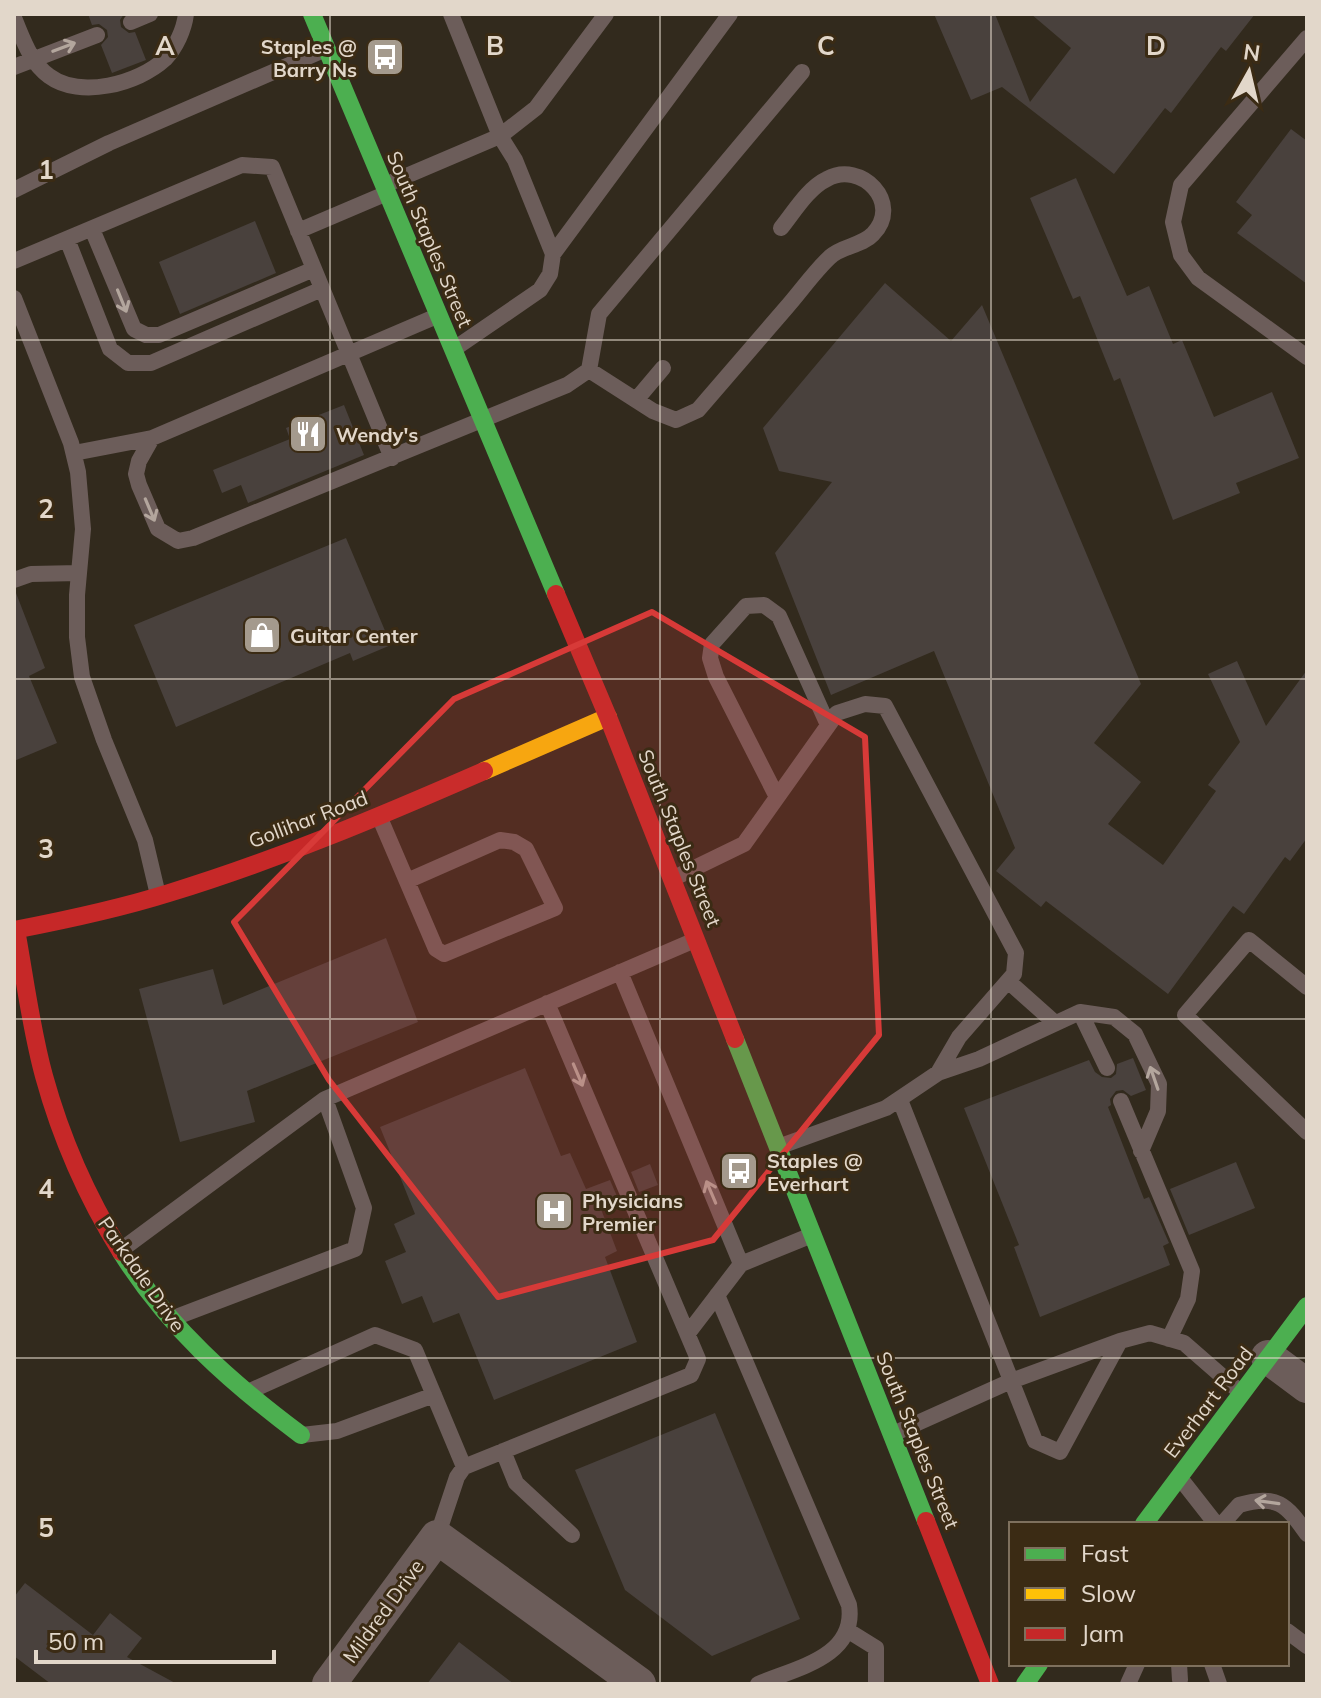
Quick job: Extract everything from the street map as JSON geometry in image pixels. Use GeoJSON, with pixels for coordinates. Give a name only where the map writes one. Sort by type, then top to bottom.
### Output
{"type":"FeatureCollection","features":[{"type":"Feature","properties":{"kind":"main road","name":"South Staples Street"},"geometry":{"type":"LineString","coordinates":[[312,14],[608,717],[990,1684]]}},
{"type":"Feature","properties":{"kind":"main road","name":"Gollihar Road"},"geometry":{"type":"LineString","coordinates":[[15,930],[110,910],[158,896],[320,840],[608,717]]}},
{"type":"Feature","properties":{"kind":"main road","name":"Parkdale Drive"},"geometry":{"type":"LineString","coordinates":[[15,930],[23,1014],[68,1146],[106,1227],[169,1320],[208,1360],[301,1435]]}},
{"type":"Feature","properties":{"kind":"main road","name":"Everhart Road"},"geometry":{"type":"LineString","coordinates":[[1145,1522],[1307,1306]]}},
{"type":"Feature","properties":{"kind":"main road"},"geometry":{"type":"LineString","coordinates":[[1025,1684],[1038,1666]]}},
{"type":"Feature","properties":{"kind":"street"},"geometry":{"type":"LineString","coordinates":[[1268,1357],[1307,1386]]}},
{"type":"Feature","properties":{"kind":"street"},"geometry":{"type":"LineString","coordinates":[[437,1537],[639,1684]]}},
{"type":"Feature","properties":{"kind":"street","name":"Mildred Drive"},"geometry":{"type":"LineString","coordinates":[[329,1684],[437,1537]]}},
{"type":"Feature","properties":{"kind":"lane"},"geometry":{"type":"LineString","coordinates":[[131,22],[150,14]]}},
{"type":"Feature","properties":{"kind":"lane"},"geometry":{"type":"LineString","coordinates":[[14,18],[32,60],[63,86],[81,89],[105,87],[150,70],[178,42],[186,14]]}},
{"type":"Feature","properties":{"kind":"lane"},"geometry":{"type":"LineString","coordinates":[[451,14],[500,136],[515,160],[553,254]]}},
{"type":"Feature","properties":{"kind":"lane"},"geometry":{"type":"LineString","coordinates":[[298,231],[500,136],[536,108],[606,14]]}},
{"type":"Feature","properties":{"kind":"lane"},"geometry":{"type":"LineString","coordinates":[[453,349],[540,290],[550,274],[553,254],[730,14]]}},
{"type":"Feature","properties":{"kind":"lane"},"geometry":{"type":"LineString","coordinates":[[14,67],[97,35]]}},
{"type":"Feature","properties":{"kind":"lane"},"geometry":{"type":"LineString","coordinates":[[1307,38],[1181,185],[1173,222],[1181,255],[1198,278],[1307,357]]}},
{"type":"Feature","properties":{"kind":"lane"},"geometry":{"type":"LineString","coordinates":[[14,190],[109,143],[326,49]]}},
{"type":"Feature","properties":{"kind":"lane"},"geometry":{"type":"LineString","coordinates":[[152,438],[139,461],[136,474],[158,529],[178,541],[193,538],[483,422],[567,385],[589,370],[599,314],[802,72]]}},
{"type":"Feature","properties":{"kind":"lane"},"geometry":{"type":"LineString","coordinates":[[14,261],[242,165],[272,167],[392,458]]}},
{"type":"Feature","properties":{"kind":"lane"},"geometry":{"type":"LineString","coordinates":[[589,370],[653,411],[676,420],[698,410],[833,254],[873,235],[882,219],[883,202],[878,190],[867,180],[839,174],[813,189],[781,228]]}},
{"type":"Feature","properties":{"kind":"lane"},"geometry":{"type":"LineString","coordinates":[[92,229],[134,329],[146,335],[159,335],[314,269]]}},
{"type":"Feature","properties":{"kind":"lane"},"geometry":{"type":"LineString","coordinates":[[67,239],[110,349],[128,363],[151,363],[322,289]]}},
{"type":"Feature","properties":{"kind":"lane"},"geometry":{"type":"LineString","coordinates":[[14,298],[74,453],[83,529],[77,637],[82,677],[145,840],[158,896]]}},
{"type":"Feature","properties":{"kind":"lane"},"geometry":{"type":"LineString","coordinates":[[74,453],[152,438],[439,315]]}},
{"type":"Feature","properties":{"kind":"lane"},"geometry":{"type":"LineString","coordinates":[[636,400],[663,368]]}},
{"type":"Feature","properties":{"kind":"lane"},"geometry":{"type":"LineString","coordinates":[[14,580],[31,574],[79,573]]}},
{"type":"Feature","properties":{"kind":"lane"},"geometry":{"type":"LineString","coordinates":[[777,797],[716,677],[710,658],[712,644],[746,606],[764,605],[779,616],[828,725]]}},
{"type":"Feature","properties":{"kind":"lane"},"geometry":{"type":"LineString","coordinates":[[672,879],[744,844],[837,713],[865,704],[885,706],[1016,953],[1014,974],[959,1037],[938,1073]]}},
{"type":"Feature","properties":{"kind":"lane"},"geometry":{"type":"LineString","coordinates":[[379,815],[407,881],[436,949],[444,954],[555,908],[526,849],[514,842],[500,840],[407,881]]}},
{"type":"Feature","properties":{"kind":"lane"},"geometry":{"type":"LineString","coordinates":[[121,1250],[325,1099],[696,939]]}},
{"type":"Feature","properties":{"kind":"lane"},"geometry":{"type":"LineString","coordinates":[[1307,987],[1249,940],[1185,1015],[1307,1132]]}},
{"type":"Feature","properties":{"kind":"lane"},"geometry":{"type":"LineString","coordinates":[[620,972],[741,1264]]}},
{"type":"Feature","properties":{"kind":"lane"},"geometry":{"type":"LineString","coordinates":[[1008,981],[1055,1023]]}},
{"type":"Feature","properties":{"kind":"lane"},"geometry":{"type":"LineString","coordinates":[[437,1537],[457,1477],[464,1467],[691,1375],[698,1359],[547,1003]]}},
{"type":"Feature","properties":{"kind":"lane"},"geometry":{"type":"LineString","coordinates":[[778,1147],[886,1108],[938,1073],[979,1059],[1080,1012],[1114,1017],[1135,1034],[1159,1084],[1158,1111],[1141,1151]]}},
{"type":"Feature","properties":{"kind":"lane"},"geometry":{"type":"LineString","coordinates":[[1080,1012],[1107,1068]]}},
{"type":"Feature","properties":{"kind":"lane"},"geometry":{"type":"LineString","coordinates":[[169,1320],[355,1249],[364,1208],[325,1099]]}},
{"type":"Feature","properties":{"kind":"lane"},"geometry":{"type":"LineString","coordinates":[[900,1100],[1035,1441],[1060,1452],[1120,1341]]}},
{"type":"Feature","properties":{"kind":"lane"},"geometry":{"type":"LineString","coordinates":[[1121,1101],[1192,1271],[1188,1299],[1169,1339]]}},
{"type":"Feature","properties":{"kind":"lane"},"geometry":{"type":"LineString","coordinates":[[689,1332],[741,1264],[813,1235]]}},
{"type":"Feature","properties":{"kind":"lane"},"geometry":{"type":"LineString","coordinates":[[717,1295],[849,1605],[851,1617],[842,1643],[832,1653],[769,1682]]}},
{"type":"Feature","properties":{"kind":"lane"},"geometry":{"type":"LineString","coordinates":[[892,1434],[1011,1381],[1150,1333],[1184,1343],[1242,1393]]}},
{"type":"Feature","properties":{"kind":"lane"},"geometry":{"type":"LineString","coordinates":[[247,1393],[375,1335],[415,1350],[464,1467]]}},
{"type":"Feature","properties":{"kind":"lane"},"geometry":{"type":"LineString","coordinates":[[301,1435],[337,1431],[434,1395]]}},
{"type":"Feature","properties":{"kind":"lane"},"geometry":{"type":"LineString","coordinates":[[503,1451],[516,1483],[572,1535]]}},
{"type":"Feature","properties":{"kind":"lane"},"geometry":{"type":"LineString","coordinates":[[1179,1477],[1217,1522]]}},
{"type":"Feature","properties":{"kind":"lane"},"geometry":{"type":"LineString","coordinates":[[1221,1522],[1239,1505],[1272,1500],[1290,1509],[1307,1534]]}},
{"type":"Feature","properties":{"kind":"lane"},"geometry":{"type":"LineString","coordinates":[[847,1630],[876,1648],[876,1684]]}},
{"type":"Feature","properties":{"kind":"lane"},"geometry":{"type":"LineString","coordinates":[[1289,1632],[1307,1646]]}},
{"type":"Feature","properties":{"kind":"highlighted area"},"geometry":{"type":"Polygon","coordinates":[[[652,612],[865,737],[879,1035],[713,1240],[498,1297],[329,1080],[234,922],[454,699],[652,612]]]}},
{"type":"Feature","properties":{"kind":"building"},"geometry":{"type":"Polygon","coordinates":[[[88,14],[124,14],[120,20],[121,27],[129,33],[135,32],[146,60],[112,73],[101,45],[108,37],[107,30],[99,24],[92,25],[88,14]]]}},
{"type":"Feature","properties":{"kind":"building"},"geometry":{"type":"Polygon","coordinates":[[[934,14],[995,14],[1030,102],[1071,48],[1031,14],[1255,14],[1226,51],[1221,47],[1171,113],[1165,108],[1114,174],[1002,87],[971,100],[934,14]]]}},
{"type":"Feature","properties":{"kind":"building"},"geometry":{"type":"Polygon","coordinates":[[[1291,129],[1307,141],[1307,284],[1237,233],[1252,215],[1236,202],[1291,129]]]}},
{"type":"Feature","properties":{"kind":"building"},"geometry":{"type":"Polygon","coordinates":[[[1076,178],[1127,296],[1149,286],[1173,344],[1182,340],[1214,417],[1272,392],[1299,458],[1236,483],[1240,493],[1173,520],[1120,378],[1114,381],[1080,296],[1073,299],[1030,198],[1076,178]]]}},
{"type":"Feature","properties":{"kind":"building"},"geometry":{"type":"Polygon","coordinates":[[[255,221],[276,273],[180,314],[159,262],[255,221]]]}},
{"type":"Feature","properties":{"kind":"building"},"geometry":{"type":"Polygon","coordinates":[[[885,283],[951,341],[982,305],[1141,684],[1094,743],[1141,782],[1108,824],[1163,865],[1216,791],[1208,785],[1240,742],[1208,674],[1237,661],[1266,726],[1307,670],[1307,838],[1290,861],[1285,857],[1244,914],[1233,906],[1168,994],[1046,901],[1041,907],[996,871],[1015,848],[934,651],[831,695],[775,553],[832,482],[779,471],[763,428],[885,283]]]}},
{"type":"Feature","properties":{"kind":"building"},"geometry":{"type":"Polygon","coordinates":[[[344,405],[364,455],[248,503],[241,485],[222,493],[213,470],[290,439],[286,428],[344,405]]]}},
{"type":"Feature","properties":{"kind":"building","name":"Guitar Center"},"geometry":{"type":"Polygon","coordinates":[[[346,538],[391,645],[353,661],[350,653],[176,727],[134,625],[346,538]]]}},
{"type":"Feature","properties":{"kind":"building"},"geometry":{"type":"Polygon","coordinates":[[[14,593],[45,668],[29,676],[57,743],[14,761],[14,593]]]}},
{"type":"Feature","properties":{"kind":"building"},"geometry":{"type":"Polygon","coordinates":[[[386,938],[418,1022],[247,1091],[255,1122],[180,1142],[139,989],[213,969],[223,1005],[386,938]]]}},
{"type":"Feature","properties":{"kind":"building"},"geometry":{"type":"Polygon","coordinates":[[[1133,1058],[1146,1090],[1131,1096],[1123,1090],[1116,1091],[1108,1107],[1144,1199],[1149,1197],[1169,1243],[1163,1246],[1170,1265],[1040,1317],[1014,1247],[1019,1245],[964,1108],[1089,1060],[1095,1072],[1111,1078],[1116,1074],[1117,1064],[1133,1058]]]}},
{"type":"Feature","properties":{"kind":"building"},"geometry":{"type":"Polygon","coordinates":[[[525,1068],[561,1156],[570,1153],[586,1189],[610,1180],[619,1201],[601,1209],[617,1251],[605,1257],[637,1342],[494,1400],[459,1313],[433,1323],[422,1296],[402,1304],[385,1261],[406,1252],[394,1224],[415,1214],[380,1127],[525,1068]]]}},
{"type":"Feature","properties":{"kind":"building"},"geometry":{"type":"Polygon","coordinates":[[[1236,1162],[1255,1208],[1189,1235],[1170,1189],[1236,1162]]]}},
{"type":"Feature","properties":{"kind":"building"},"geometry":{"type":"Polygon","coordinates":[[[650,1164],[658,1185],[639,1192],[631,1172],[650,1164]]]}},
{"type":"Feature","properties":{"kind":"building"},"geometry":{"type":"Polygon","coordinates":[[[715,1413],[800,1619],[712,1656],[625,1590],[575,1470],[715,1413]]]}},
{"type":"Feature","properties":{"kind":"building"},"geometry":{"type":"Polygon","coordinates":[[[25,1583],[93,1635],[110,1613],[142,1638],[127,1657],[177,1684],[51,1684],[14,1656],[14,1597],[25,1583]]]}},
{"type":"Feature","properties":{"kind":"building"},"geometry":{"type":"Polygon","coordinates":[[[459,1642],[514,1684],[427,1684],[459,1642]]]}},
{"type":"Feature","properties":{"kind":"traffic: fast"},"geometry":{"type":"LineString","coordinates":[[312,14],[556,594]]}},
{"type":"Feature","properties":{"kind":"traffic: fast"},"geometry":{"type":"LineString","coordinates":[[735,1039],[926,1521]]}},
{"type":"Feature","properties":{"kind":"traffic: fast"},"geometry":{"type":"LineString","coordinates":[[121,1252],[159,1305],[202,1352],[301,1435]]}},
{"type":"Feature","properties":{"kind":"traffic: fast"},"geometry":{"type":"LineString","coordinates":[[1145,1522],[1307,1306]]}},
{"type":"Feature","properties":{"kind":"traffic: fast"},"geometry":{"type":"LineString","coordinates":[[1025,1684],[1038,1666]]}},
{"type":"Feature","properties":{"kind":"traffic: slow"},"geometry":{"type":"LineString","coordinates":[[484,771],[608,717]]}},
{"type":"Feature","properties":{"kind":"traffic: jam"},"geometry":{"type":"LineString","coordinates":[[556,594],[735,1039]]}},
{"type":"Feature","properties":{"kind":"traffic: jam"},"geometry":{"type":"LineString","coordinates":[[14,930],[111,909],[209,880],[328,836],[484,771]]}},
{"type":"Feature","properties":{"kind":"traffic: jam"},"geometry":{"type":"LineString","coordinates":[[16,930],[35,1040],[58,1122],[76,1167],[121,1252]]}},
{"type":"Feature","properties":{"kind":"traffic: jam"},"geometry":{"type":"LineString","coordinates":[[926,1521],[990,1684]]}},
{"type":"Feature","properties":{"kind":"place","name":"Staples @ Barry Ns"},"geometry":{"type":"Point","coordinates":[385,57]}},
{"type":"Feature","properties":{"kind":"place","name":"Wendy's"},"geometry":{"type":"Point","coordinates":[308,434]}},
{"type":"Feature","properties":{"kind":"place","name":"Guitar Center"},"geometry":{"type":"Point","coordinates":[262,635]}},
{"type":"Feature","properties":{"kind":"place","name":"Staples @ Everhart"},"geometry":{"type":"Point","coordinates":[739,1171]}},
{"type":"Feature","properties":{"kind":"place","name":"Physicians Premier"},"geometry":{"type":"Point","coordinates":[554,1211]}}]}
